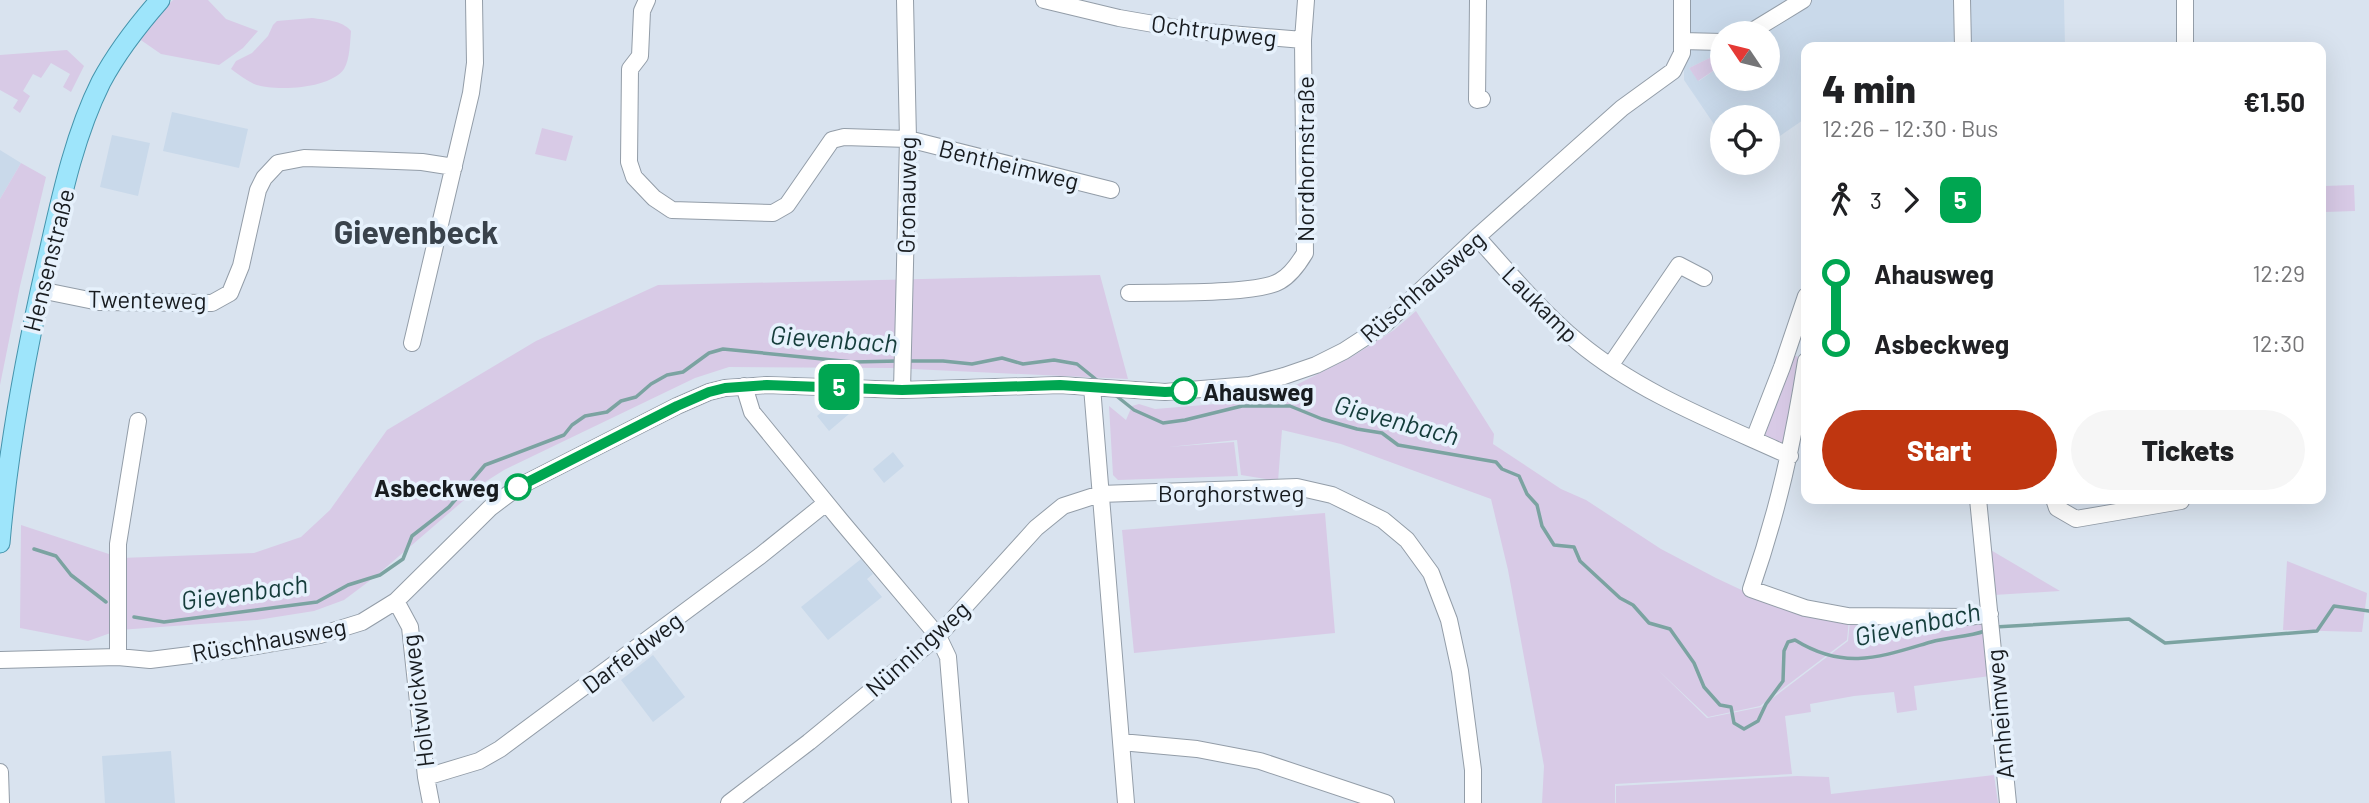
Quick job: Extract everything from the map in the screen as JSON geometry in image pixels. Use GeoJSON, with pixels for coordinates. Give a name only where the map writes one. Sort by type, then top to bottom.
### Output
{"type":"FeatureCollection","features":[{"type":"Feature","properties":{"kind":"main road","name":"Hensenstraße"},"geometry":{"type":"LineString","coordinates":[[0,543],[18,397],[60,205],[94,98],[152,3]]}},
{"type":"Feature","properties":{"kind":"street"},"geometry":{"type":"LineString","coordinates":[[412,343],[475,69],[474,0]]}},
{"type":"Feature","properties":{"kind":"street","name":"Bentheimweg"},"geometry":{"type":"LineString","coordinates":[[647,0],[642,11],[640,56],[630,69],[629,162],[634,177],[654,198],[672,210],[773,213],[787,205],[832,140],[844,137],[908,139],[1111,190]]}},
{"type":"Feature","properties":{"kind":"street","name":"Gronauweg"},"geometry":{"type":"LineString","coordinates":[[902,390],[908,139],[905,0]]}},
{"type":"Feature","properties":{"kind":"street","name":"Ochtrupweg"},"geometry":{"type":"LineString","coordinates":[[1044,0],[1119,19],[1194,31],[1303,40]]}},
{"type":"Feature","properties":{"kind":"street","name":"Nordhornstraße"},"geometry":{"type":"LineString","coordinates":[[1129,293],[1257,289],[1280,281],[1305,253],[1303,40],[1306,0]]}},
{"type":"Feature","properties":{"kind":"street"},"geometry":{"type":"LineString","coordinates":[[1478,0],[1477,100],[1482,99]]}},
{"type":"Feature","properties":{"kind":"street","name":"Rüschhausweg"},"geometry":{"type":"LineString","coordinates":[[0,660],[118,657],[150,660],[320,635],[362,622],[396,601],[483,514],[518,487],[709,392],[767,385],[902,390],[1006,385],[1165,392],[1221,389],[1284,376],[1316,365],[1344,351],[1384,325],[1477,237],[1622,108],[1673,71],[1682,53],[1682,0]]}},
{"type":"Feature","properties":{"kind":"street"},"geometry":{"type":"LineString","coordinates":[[1769,21],[1803,0]]}},
{"type":"Feature","properties":{"kind":"street"},"geometry":{"type":"LineString","coordinates":[[1962,0],[1963,42]]}},
{"type":"Feature","properties":{"kind":"street"},"geometry":{"type":"LineString","coordinates":[[2186,42],[2190,1]]}},
{"type":"Feature","properties":{"kind":"street"},"geometry":{"type":"LineString","coordinates":[[1682,41],[1710,42]]}},
{"type":"Feature","properties":{"kind":"street","name":"Twenteweg"},"geometry":{"type":"LineString","coordinates":[[40,290],[99,302],[212,303],[230,293],[241,266],[258,190],[264,178],[278,163],[304,158],[422,162],[454,167]]}},
{"type":"Feature","properties":{"kind":"street","name":"Laukamp"},"geometry":{"type":"LineString","coordinates":[[1477,237],[1556,321],[1610,366],[1674,402],[1790,456]]}},
{"type":"Feature","properties":{"kind":"street"},"geometry":{"type":"LineString","coordinates":[[1610,366],[1679,265],[1704,278]]}},
{"type":"Feature","properties":{"kind":"street"},"geometry":{"type":"LineString","coordinates":[[1754,439],[1783,367],[1801,311]]}},
{"type":"Feature","properties":{"kind":"street"},"geometry":{"type":"LineString","coordinates":[[744,386],[752,412],[939,636],[948,657],[960,803]]}},
{"type":"Feature","properties":{"kind":"street"},"geometry":{"type":"LineString","coordinates":[[1092,387],[1126,803]]}},
{"type":"Feature","properties":{"kind":"street"},"geometry":{"type":"LineString","coordinates":[[1801,391],[1778,507],[1751,589],[1805,608],[1848,615],[1968,618],[1990,616]]}},
{"type":"Feature","properties":{"kind":"street"},"geometry":{"type":"LineString","coordinates":[[118,657],[118,544],[138,421]]}},
{"type":"Feature","properties":{"kind":"street","name":"Borghorstweg"},"geometry":{"type":"LineString","coordinates":[[1100,494],[1297,486],[1332,495],[1383,520],[1420,555],[1431,573],[1449,620],[1468,723],[1473,803]]}},
{"type":"Feature","properties":{"kind":"street","name":"Nünningweg"},"geometry":{"type":"LineString","coordinates":[[729,803],[809,743],[939,636],[1036,528],[1063,506],[1100,494]]}},
{"type":"Feature","properties":{"kind":"street","name":"Darfeldweg"},"geometry":{"type":"LineString","coordinates":[[426,777],[479,761],[500,749],[760,556],[826,503]]}},
{"type":"Feature","properties":{"kind":"street","name":"Arnheimweg"},"geometry":{"type":"LineString","coordinates":[[1979,504],[2008,803]]}},
{"type":"Feature","properties":{"kind":"street"},"geometry":{"type":"LineString","coordinates":[[2056,504],[2057,508],[2076,519],[2163,504]]}},
{"type":"Feature","properties":{"kind":"street","name":"Holtwickweg"},"geometry":{"type":"LineString","coordinates":[[396,601],[410,627],[431,803]]}},
{"type":"Feature","properties":{"kind":"street"},"geometry":{"type":"LineString","coordinates":[[1121,742],[1197,749],[1260,761],[1386,803]]}},
{"type":"Feature","properties":{"kind":"street"},"geometry":{"type":"LineString","coordinates":[[0,772],[5,802]]}},
{"type":"Feature","properties":{"kind":"shaded area"},"geometry":{"type":"Polygon","coordinates":[[[173,0],[208,0],[226,19],[258,31],[243,48],[219,65],[161,54],[135,36],[173,0]]]}},
{"type":"Feature","properties":{"kind":"shaded area"},"geometry":{"type":"Polygon","coordinates":[[[1684,0],[2064,0],[2065,42],[1801,42],[1801,121],[1780,136],[1780,105],[1710,105],[1710,118],[1684,80],[1684,0]]]}},
{"type":"Feature","properties":{"kind":"shaded area"},"geometry":{"type":"Polygon","coordinates":[[[312,18],[338,23],[351,31],[347,60],[344,69],[337,76],[315,85],[275,88],[254,84],[231,69],[236,61],[252,53],[268,36],[277,21],[312,18]]]}},
{"type":"Feature","properties":{"kind":"shaded area"},"geometry":{"type":"Polygon","coordinates":[[[67,50],[84,66],[71,92],[63,87],[70,74],[51,63],[41,78],[33,74],[23,91],[30,96],[20,113],[13,108],[18,100],[0,90],[0,55],[67,50]]]}},
{"type":"Feature","properties":{"kind":"shaded area"},"geometry":{"type":"Polygon","coordinates":[[[1710,58],[1710,73],[1698,81],[1689,68],[1710,58]]]}},
{"type":"Feature","properties":{"kind":"shaded area"},"geometry":{"type":"Polygon","coordinates":[[[172,112],[248,129],[239,168],[163,151],[172,112]]]}},
{"type":"Feature","properties":{"kind":"shaded area"},"geometry":{"type":"Polygon","coordinates":[[[542,128],[573,136],[566,161],[535,154],[542,128]]]}},
{"type":"Feature","properties":{"kind":"shaded area"},"geometry":{"type":"Polygon","coordinates":[[[112,135],[150,143],[138,196],[100,187],[112,135]]]}},
{"type":"Feature","properties":{"kind":"shaded area"},"geometry":{"type":"Polygon","coordinates":[[[0,150],[21,163],[0,199],[0,150]]]}},
{"type":"Feature","properties":{"kind":"shaded area"},"geometry":{"type":"Polygon","coordinates":[[[21,163],[46,177],[0,385],[0,199],[21,163]]]}},
{"type":"Feature","properties":{"kind":"shaded area"},"geometry":{"type":"Polygon","coordinates":[[[2354,185],[2355,211],[2326,212],[2326,186],[2354,185]]]}},
{"type":"Feature","properties":{"kind":"shaded area"},"geometry":{"type":"Polygon","coordinates":[[[1100,275],[1128,379],[891,368],[729,367],[695,378],[504,470],[485,482],[376,576],[344,600],[314,611],[257,620],[119,630],[88,641],[20,628],[21,525],[121,558],[254,553],[301,537],[330,510],[387,430],[536,341],[658,285],[1100,275]]]}},
{"type":"Feature","properties":{"kind":"shaded area"},"geometry":{"type":"Polygon","coordinates":[[[1416,311],[1494,434],[1493,444],[1561,489],[1586,500],[1661,549],[1716,578],[1750,594],[1849,620],[1847,640],[1760,706],[1708,717],[1657,669],[1707,718],[1761,707],[1848,641],[1850,620],[1984,613],[1990,676],[1914,686],[1917,710],[1897,713],[1894,692],[1810,704],[1811,712],[1785,716],[1792,774],[1615,784],[1615,803],[1542,803],[1544,766],[1508,570],[1491,499],[1341,444],[1282,430],[1278,481],[1241,475],[1237,440],[1168,447],[1234,442],[1238,476],[1118,480],[1113,475],[1109,406],[1126,420],[1132,406],[1139,404],[1155,409],[1216,404],[1284,391],[1350,358],[1394,330],[1416,311]]]}},
{"type":"Feature","properties":{"kind":"shaded area"},"geometry":{"type":"Polygon","coordinates":[[[1791,355],[1799,357],[1782,447],[1760,438],[1791,355]]]}},
{"type":"Feature","properties":{"kind":"shaded area"},"geometry":{"type":"Polygon","coordinates":[[[844,393],[856,408],[829,431],[817,416],[844,393]]]}},
{"type":"Feature","properties":{"kind":"shaded area"},"geometry":{"type":"Polygon","coordinates":[[[893,452],[904,466],[884,483],[873,469],[893,452]]]}},
{"type":"Feature","properties":{"kind":"shaded area"},"geometry":{"type":"Polygon","coordinates":[[[1325,513],[1335,633],[1134,653],[1122,530],[1325,513]]]}},
{"type":"Feature","properties":{"kind":"shaded area"},"geometry":{"type":"Polygon","coordinates":[[[1989,549],[2060,591],[1994,595],[1989,549]]]}},
{"type":"Feature","properties":{"kind":"shaded area"},"geometry":{"type":"Polygon","coordinates":[[[861,559],[873,574],[867,579],[882,597],[828,640],[801,607],[861,559]]]}},
{"type":"Feature","properties":{"kind":"shaded area"},"geometry":{"type":"Polygon","coordinates":[[[2287,561],[2367,593],[2362,632],[2283,630],[2287,561]]]}},
{"type":"Feature","properties":{"kind":"shaded area"},"geometry":{"type":"Polygon","coordinates":[[[653,655],[685,697],[653,722],[621,680],[653,655]]]}},
{"type":"Feature","properties":{"kind":"shaded area"},"geometry":{"type":"Polygon","coordinates":[[[171,751],[175,803],[105,803],[102,756],[171,751]]]}},
{"type":"Feature","properties":{"kind":"shaded area"},"geometry":{"type":"Polygon","coordinates":[[[1994,775],[1998,803],[1616,803],[1616,786],[1797,776],[1829,777],[1831,794],[1994,775]]]}},
{"type":"Feature","properties":{"kind":"waterway","name":"Gievenbach"},"geometry":{"type":"LineString","coordinates":[[134,617],[164,622],[317,602],[348,585],[380,575],[403,559],[412,536],[449,507],[485,465],[564,435],[585,416],[607,412],[621,401],[636,397],[667,375],[683,372],[709,353],[723,349],[853,362],[899,361]]}},
{"type":"Feature","properties":{"kind":"waterway","name":"Gievenbach"},"geometry":{"type":"LineString","coordinates":[[907,361],[972,364],[1002,358],[1023,364],[1054,360],[1077,364],[1098,381]]}},
{"type":"Feature","properties":{"kind":"waterway","name":"Gievenbach"},"geometry":{"type":"LineString","coordinates":[[1114,394],[1134,410],[1163,423],[1242,406],[1290,406],[1322,419],[1382,433],[1398,445],[1496,462],[1502,469],[1519,476],[1527,494],[1537,505],[1542,526],[1554,545],[1574,547],[1580,561],[1620,598],[1633,605],[1649,623],[1670,629],[1694,663],[1704,687],[1720,705],[1731,707],[1734,723],[1744,729],[1758,721],[1766,704],[1783,681],[1784,651],[1788,642],[1795,640],[1830,656],[1863,658],[1985,631]]}},
{"type":"Feature","properties":{"kind":"waterway","name":"Gievenbach"},"geometry":{"type":"LineString","coordinates":[[34,549],[56,556],[71,575],[106,602]]}},
{"type":"Feature","properties":{"kind":"waterway","name":"Gievenbach"},"geometry":{"type":"LineString","coordinates":[[1995,627],[2129,619],[2165,643],[2317,631],[2334,606],[2369,611]]}},
{"type":"Feature","properties":{"kind":"bus line","name":"5"},"geometry":{"type":"LineString","coordinates":[[518,487],[677,406],[725,388],[767,385],[902,390],[1060,385],[1184,391]]}},
{"type":"Feature","properties":{"kind":"place","name":"Ahausweg"},"geometry":{"type":"Point","coordinates":[1184,391]}},
{"type":"Feature","properties":{"kind":"place","name":"Asbeckweg"},"geometry":{"type":"Point","coordinates":[518,487]}},
{"type":"Feature","properties":{"kind":"district","name":"Gievenbeck"},"geometry":{"type":"Point","coordinates":[416,231]}}]}
